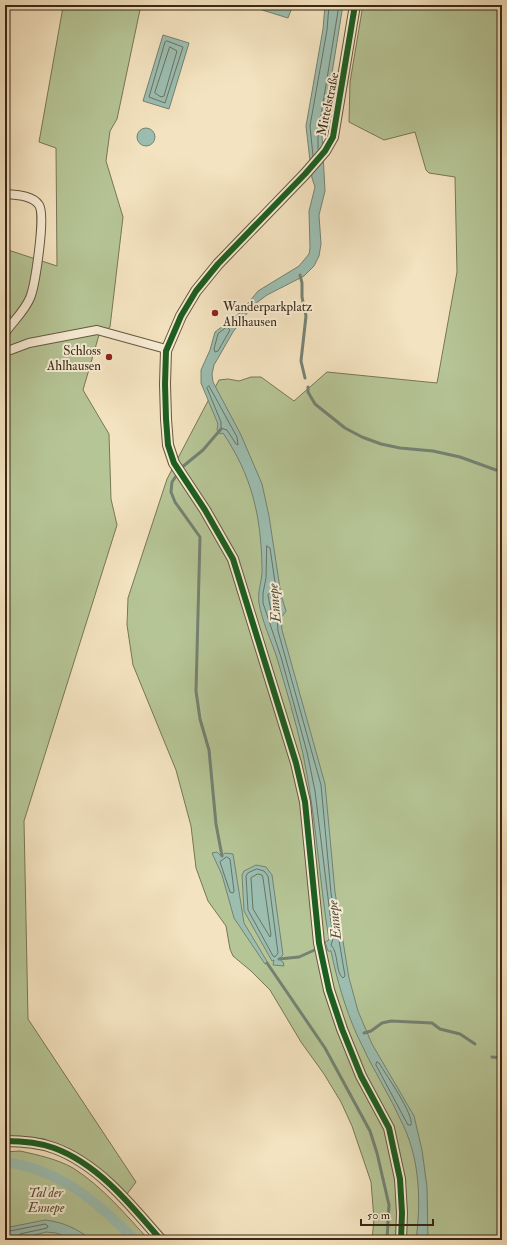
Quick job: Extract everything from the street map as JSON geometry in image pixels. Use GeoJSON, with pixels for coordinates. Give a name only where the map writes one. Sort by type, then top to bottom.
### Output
{"type":"FeatureCollection","features":[{"type":"Feature","properties":{"kind":"street","name":"Mittelstraße"},"geometry":{"type":"LineString","coordinates":[[166,349],[181,316],[196,291],[223,259],[305,174],[325,151],[334,131],[355,5]]}},
{"type":"Feature","properties":{"kind":"street"},"geometry":{"type":"LineString","coordinates":[[5,194],[31,198],[39,205],[42,216],[32,291],[24,310],[5,333]]}},
{"type":"Feature","properties":{"kind":"street"},"geometry":{"type":"LineString","coordinates":[[5,352],[28,343],[97,330],[166,349],[164,384],[168,445],[174,463],[205,510],[232,560],[296,763],[305,802],[320,948],[330,990],[342,1029],[361,1076],[389,1128],[400,1180],[402,1214],[401,1240]]}},
{"type":"Feature","properties":{"kind":"street"},"geometry":{"type":"LineString","coordinates":[[5,1141],[42,1144],[55,1148],[84,1164],[122,1197],[161,1240]]}},
{"type":"Feature","properties":{"kind":"green space"},"geometry":{"type":"Polygon","coordinates":[[[65,5],[141,5],[117,119],[110,131],[106,161],[123,217],[110,327],[99,335],[83,390],[109,434],[111,499],[117,525],[24,821],[28,1019],[136,1182],[127,1194],[70,1151],[44,1139],[5,1137],[5,331],[12,321],[5,300],[5,249],[57,266],[56,148],[39,142],[63,7],[65,5]]]}},
{"type":"Feature","properties":{"kind":"green space"},"geometry":{"type":"Polygon","coordinates":[[[363,5],[502,5],[502,1240],[372,1240],[374,1219],[371,1182],[352,1126],[341,1102],[324,1074],[301,1042],[270,990],[233,956],[230,949],[226,926],[208,901],[196,868],[191,826],[176,770],[133,665],[127,625],[128,598],[167,479],[219,380],[228,379],[239,381],[251,377],[261,377],[294,401],[327,372],[437,383],[457,272],[455,177],[429,173],[426,170],[415,132],[384,140],[349,122],[350,82],[363,5]]]}},
{"type":"Feature","properties":{"kind":"green space","name":"Tal der Ennepe"},"geometry":{"type":"Polygon","coordinates":[[[20,1151],[60,1162],[73,1168],[114,1202],[149,1240],[5,1240],[5,1152],[20,1151]]]}},
{"type":"Feature","properties":{"kind":"water"},"geometry":{"type":"Polygon","coordinates":[[[246,5],[293,5],[288,18],[246,5]]]}},
{"type":"Feature","properties":{"kind":"water","name":"Ennepe"},"geometry":{"type":"Polygon","coordinates":[[[325,5],[343,5],[322,135],[325,191],[319,215],[321,244],[319,256],[314,266],[304,276],[267,295],[255,304],[233,332],[214,365],[212,374],[213,382],[241,435],[262,484],[269,516],[281,595],[286,611],[281,618],[282,630],[325,784],[335,892],[349,978],[358,1011],[372,1044],[414,1116],[422,1150],[427,1187],[428,1240],[416,1240],[419,1197],[416,1168],[409,1140],[399,1115],[357,1035],[342,994],[331,951],[328,951],[325,942],[329,940],[311,800],[303,754],[284,682],[262,617],[259,603],[262,567],[260,531],[257,514],[248,481],[233,449],[223,433],[220,434],[217,430],[218,424],[201,383],[201,370],[210,350],[215,332],[241,312],[258,291],[299,266],[309,254],[309,211],[315,187],[312,178],[306,126],[323,29],[325,5]]]}},
{"type":"Feature","properties":{"kind":"water"},"geometry":{"type":"Polygon","coordinates":[[[163,35],[189,43],[169,109],[143,101],[163,35]]]}},
{"type":"Feature","properties":{"kind":"water"},"geometry":{"type":"Polygon","coordinates":[[[146,128],[152,131],[155,137],[152,143],[146,146],[140,143],[137,137],[140,131],[146,128]]]}},
{"type":"Feature","properties":{"kind":"water"},"geometry":{"type":"Polygon","coordinates":[[[217,852],[221,856],[225,853],[233,854],[244,923],[268,963],[265,964],[234,918],[222,875],[212,853],[217,852]]]}},
{"type":"Feature","properties":{"kind":"water"},"geometry":{"type":"Polygon","coordinates":[[[256,865],[266,867],[272,875],[283,955],[279,959],[283,962],[284,966],[273,965],[274,960],[272,961],[244,911],[242,875],[244,871],[256,865]]]}},
{"type":"Feature","properties":{"kind":"water"},"geometry":{"type":"Polygon","coordinates":[[[45,1220],[58,1222],[70,1227],[92,1240],[75,1240],[56,1233],[46,1232],[15,1240],[5,1240],[5,1228],[45,1220]]]}},
{"type":"Feature","properties":{"kind":"waterway"},"geometry":{"type":"LineString","coordinates":[[300,275],[302,283],[302,297],[306,316],[301,361],[305,378]]}},
{"type":"Feature","properties":{"kind":"waterway"},"geometry":{"type":"LineString","coordinates":[[308,387],[308,392],[315,404],[345,428],[362,437],[381,444],[400,448],[433,451],[460,457],[496,470],[502,470]]}},
{"type":"Feature","properties":{"kind":"waterway"},"geometry":{"type":"LineString","coordinates":[[181,468],[203,450],[221,429]]}},
{"type":"Feature","properties":{"kind":"waterway"},"geometry":{"type":"LineString","coordinates":[[178,473],[172,482],[171,492],[175,502],[200,537],[196,691],[200,719],[209,750],[216,824],[222,856]]}},
{"type":"Feature","properties":{"kind":"waterway"},"geometry":{"type":"LineString","coordinates":[[279,959],[299,957],[319,948]]}},
{"type":"Feature","properties":{"kind":"waterway"},"geometry":{"type":"LineString","coordinates":[[267,963],[325,1048],[370,1131],[377,1153],[389,1205],[387,1240]]}},
{"type":"Feature","properties":{"kind":"waterway"},"geometry":{"type":"LineString","coordinates":[[364,1033],[371,1031],[382,1023],[391,1021],[432,1023],[440,1029],[460,1034],[475,1044]]}},
{"type":"Feature","properties":{"kind":"waterway"},"geometry":{"type":"LineString","coordinates":[[492,1057],[502,1058]]}},
{"type":"Feature","properties":{"kind":"waterway"},"geometry":{"type":"LineString","coordinates":[[5,1162],[25,1166],[43,1172],[76,1189],[106,1212],[135,1240]]}},
{"type":"Feature","properties":{"kind":"cycle path"},"geometry":{"type":"LineString","coordinates":[[355,5],[333,137],[325,151],[305,174],[218,264],[196,291],[181,316],[166,351],[166,419],[168,445],[174,463],[205,510],[233,559],[296,763],[305,802],[319,943],[329,990],[342,1029],[361,1076],[389,1128],[400,1179],[402,1213],[401,1240]]}},
{"type":"Feature","properties":{"kind":"cycle path"},"geometry":{"type":"LineString","coordinates":[[5,1141],[42,1144],[70,1155],[85,1164],[113,1187],[161,1240]]}},
{"type":"Feature","properties":{"kind":"place","name":"Wanderparkplatz Ahlhausen"},"geometry":{"type":"Point","coordinates":[215,313]}},
{"type":"Feature","properties":{"kind":"place","name":"Schloss Ahlhausen"},"geometry":{"type":"Point","coordinates":[109,357]}}]}
